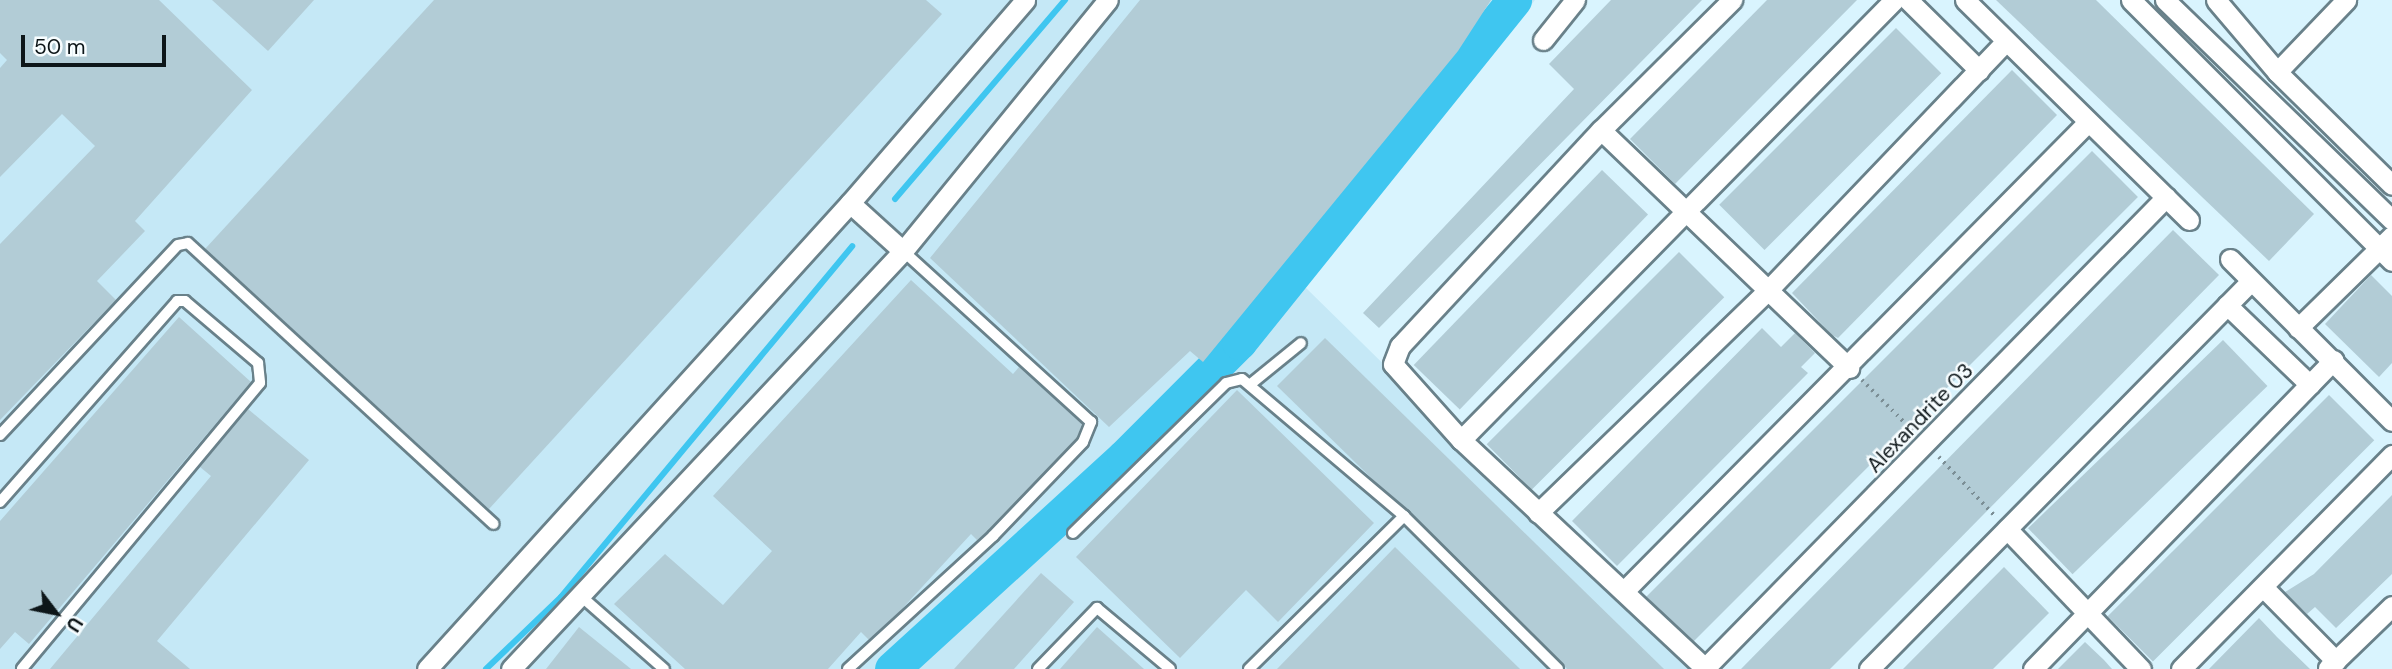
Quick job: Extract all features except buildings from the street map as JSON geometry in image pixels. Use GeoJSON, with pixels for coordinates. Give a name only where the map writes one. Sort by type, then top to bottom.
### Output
{"type":"FeatureCollection","features":[{"type":"Feature","properties":{"kind":"street"},"geometry":{"type":"LineString","coordinates":[[427,669],[855,208],[1025,0]]}},
{"type":"Feature","properties":{"kind":"street"},"geometry":{"type":"LineString","coordinates":[[511,669],[582,597],[896,245],[1108,0]]}},
{"type":"Feature","properties":{"kind":"street"},"geometry":{"type":"LineString","coordinates":[[1543,40],[1575,0]]}},
{"type":"Feature","properties":{"kind":"street"},"geometry":{"type":"LineString","coordinates":[[1706,668],[1626,589],[1538,513],[1461,440],[1396,370],[1395,356],[1601,130],[1732,0]]}},
{"type":"Feature","properties":{"kind":"street"},"geometry":{"type":"LineString","coordinates":[[1461,440],[1894,0]]}},
{"type":"Feature","properties":{"kind":"street"},"geometry":{"type":"LineString","coordinates":[[1909,0],[1979,70]]}},
{"type":"Feature","properties":{"kind":"street"},"geometry":{"type":"LineString","coordinates":[[2131,0],[2388,248],[2298,328]]}},
{"type":"Feature","properties":{"kind":"street"},"geometry":{"type":"LineString","coordinates":[[2165,0],[2392,220]]}},
{"type":"Feature","properties":{"kind":"street"},"geometry":{"type":"LineString","coordinates":[[2277,72],[2346,0]]}},
{"type":"Feature","properties":{"kind":"street"},"geometry":{"type":"LineString","coordinates":[[1971,2],[2005,42],[2189,220]]}},
{"type":"Feature","properties":{"kind":"street"},"geometry":{"type":"LineString","coordinates":[[2224,3],[2277,72],[2392,185]]}},
{"type":"Feature","properties":{"kind":"street"},"geometry":{"type":"LineString","coordinates":[[1538,513],[1770,288],[2005,42]]}},
{"type":"Feature","properties":{"kind":"street"},"geometry":{"type":"LineString","coordinates":[[1626,589],[1849,368],[2087,123]]}},
{"type":"Feature","properties":{"kind":"street"},"geometry":{"type":"LineString","coordinates":[[1601,130],[1684,212],[1770,288],[1849,368]]}},
{"type":"Feature","properties":{"kind":"street","name":"Alexandrite 03"},"geometry":{"type":"LineString","coordinates":[[1706,668],[2166,198]]}},
{"type":"Feature","properties":{"kind":"street"},"geometry":{"type":"LineString","coordinates":[[855,208],[896,245]]}},
{"type":"Feature","properties":{"kind":"street"},"geometry":{"type":"LineString","coordinates":[[2230,259],[2298,328],[2334,360],[2392,421]]}},
{"type":"Feature","properties":{"kind":"street"},"geometry":{"type":"LineString","coordinates":[[1869,669],[2251,281]]}},
{"type":"Feature","properties":{"kind":"street"},"geometry":{"type":"LineString","coordinates":[[2227,305],[2310,385]]}},
{"type":"Feature","properties":{"kind":"street"},"geometry":{"type":"LineString","coordinates":[[2033,669],[2334,360]]}},
{"type":"Feature","properties":{"kind":"street"},"geometry":{"type":"LineString","coordinates":[[2181,669],[2392,455]]}},
{"type":"Feature","properties":{"kind":"street"},"geometry":{"type":"LineString","coordinates":[[2007,529],[2141,669]]}},
{"type":"Feature","properties":{"kind":"street"},"geometry":{"type":"LineString","coordinates":[[2263,587],[2331,665],[2392,606]]}},
{"type":"Feature","properties":{"kind":"lane"},"geometry":{"type":"LineString","coordinates":[[0,435],[178,244],[188,243],[494,524]]}},
{"type":"Feature","properties":{"kind":"lane"},"geometry":{"type":"LineString","coordinates":[[848,669],[993,536],[1083,442],[1091,422],[896,245]]}},
{"type":"Feature","properties":{"kind":"lane"},"geometry":{"type":"LineString","coordinates":[[0,502],[177,301],[185,301],[258,363],[260,383],[22,669]]}},
{"type":"Feature","properties":{"kind":"lane"},"geometry":{"type":"LineString","coordinates":[[1073,533],[1226,383],[1252,383],[1301,343]]}},
{"type":"Feature","properties":{"kind":"lane"},"geometry":{"type":"LineString","coordinates":[[1252,383],[1404,516],[1558,669]]}},
{"type":"Feature","properties":{"kind":"lane"},"geometry":{"type":"LineString","coordinates":[[1249,669],[1404,516]]}},
{"type":"Feature","properties":{"kind":"lane"},"geometry":{"type":"LineString","coordinates":[[582,597],[664,669]]}},
{"type":"Feature","properties":{"kind":"lane"},"geometry":{"type":"LineString","coordinates":[[1038,669],[1097,608],[1170,669]]}},
{"type":"Feature","properties":{"kind":"shaded area"},"geometry":{"type":"Polygon","coordinates":[[[0,0],[1535,0],[1305,287],[1694,669],[0,669],[0,0]]]}},
{"type":"Feature","properties":{"kind":"waterway"},"geometry":{"type":"LineString","coordinates":[[895,199],[1065,0]]}},
{"type":"Feature","properties":{"kind":"waterway"},"geometry":{"type":"LineString","coordinates":[[892,669],[1124,457],[1239,342],[1514,0]]}},
{"type":"Feature","properties":{"kind":"waterway"},"geometry":{"type":"LineString","coordinates":[[486,669],[561,597],[852,246]]}}]}
